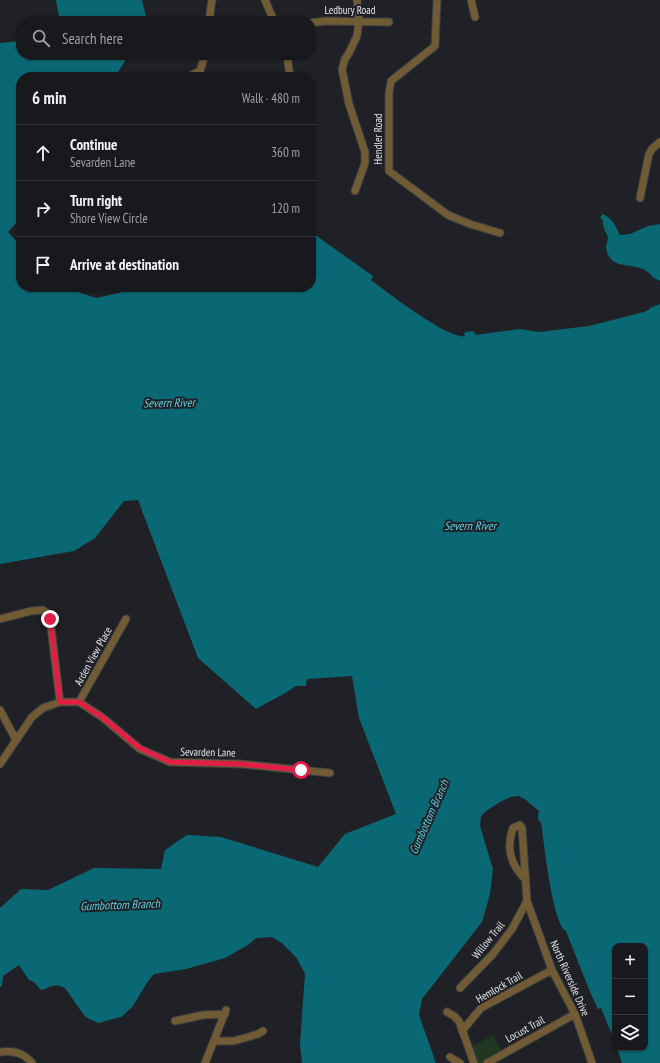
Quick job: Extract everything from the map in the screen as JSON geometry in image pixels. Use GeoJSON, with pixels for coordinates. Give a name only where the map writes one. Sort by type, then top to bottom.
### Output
{"type":"FeatureCollection","features":[{"type":"Feature","properties":{"kind":"street"},"geometry":{"type":"LineString","coordinates":[[210,16],[212,0]]}},
{"type":"Feature","properties":{"kind":"street"},"geometry":{"type":"LineString","coordinates":[[265,0],[272,16]]}},
{"type":"Feature","properties":{"kind":"street"},"geometry":{"type":"LineString","coordinates":[[355,190],[365,163],[365,152],[348,104],[342,69],[344,59],[349,53],[357,36],[357,0]]}},
{"type":"Feature","properties":{"kind":"street","name":"Hendler Road"},"geometry":{"type":"LineString","coordinates":[[437,0],[434,46],[391,81],[389,93],[389,171],[448,214],[470,224],[500,233]]}},
{"type":"Feature","properties":{"kind":"street"},"geometry":{"type":"LineString","coordinates":[[471,0],[475,17]]}},
{"type":"Feature","properties":{"kind":"street","name":"Ledbury Road"},"geometry":{"type":"LineString","coordinates":[[316,22],[325,21],[389,22]]}},
{"type":"Feature","properties":{"kind":"street"},"geometry":{"type":"LineString","coordinates":[[198,72],[200,71],[203,60]]}},
{"type":"Feature","properties":{"kind":"street"},"geometry":{"type":"LineString","coordinates":[[288,60],[289,72]]}},
{"type":"Feature","properties":{"kind":"street"},"geometry":{"type":"LineString","coordinates":[[640,198],[649,154],[652,148],[660,142]]}},
{"type":"Feature","properties":{"kind":"street"},"geometry":{"type":"LineString","coordinates":[[0,619],[31,611],[43,610],[47,613],[50,619],[60,702]]}},
{"type":"Feature","properties":{"kind":"street","name":"Arden View Place"},"geometry":{"type":"LineString","coordinates":[[79,702],[126,619]]}},
{"type":"Feature","properties":{"kind":"street"},"geometry":{"type":"LineString","coordinates":[[0,764],[37,712],[60,702],[79,702]]}},
{"type":"Feature","properties":{"kind":"street","name":"Sevarden Lane"},"geometry":{"type":"LineString","coordinates":[[79,702],[102,717],[140,748],[170,762],[241,764],[330,773]]}},
{"type":"Feature","properties":{"kind":"street"},"geometry":{"type":"LineString","coordinates":[[0,710],[16,740]]}},
{"type":"Feature","properties":{"kind":"street","name":"North Riverside Drive"},"geometry":{"type":"LineString","coordinates":[[525,878],[517,871],[509,850],[513,828],[520,825],[522,828],[528,901],[552,970],[575,1014],[590,1062]]}},
{"type":"Feature","properties":{"kind":"street","name":"Willow Trail"},"geometry":{"type":"LineString","coordinates":[[460,988],[493,954],[512,929],[528,901]]}},
{"type":"Feature","properties":{"kind":"street","name":"Hemlock Trail"},"geometry":{"type":"LineString","coordinates":[[462,1031],[480,1008],[552,970]]}},
{"type":"Feature","properties":{"kind":"street"},"geometry":{"type":"LineString","coordinates":[[175,1021],[226,1012],[205,1063]]}},
{"type":"Feature","properties":{"kind":"street"},"geometry":{"type":"LineString","coordinates":[[446,1012],[454,1016],[459,1021],[474,1063]]}},
{"type":"Feature","properties":{"kind":"street","name":"Locust Trail"},"geometry":{"type":"LineString","coordinates":[[487,1063],[575,1014]]}},
{"type":"Feature","properties":{"kind":"street"},"geometry":{"type":"LineString","coordinates":[[214,1041],[234,1042],[263,1031]]}},
{"type":"Feature","properties":{"kind":"street"},"geometry":{"type":"LineString","coordinates":[[0,1052],[12,1051],[22,1054],[32,1063]]}},
{"type":"Feature","properties":{"kind":"street"},"geometry":{"type":"LineString","coordinates":[[450,1057],[460,1063]]}},
{"type":"Feature","properties":{"kind":"green space"},"geometry":{"type":"Polygon","coordinates":[[[493,1035],[501,1051],[483,1063],[478,1063],[471,1047],[493,1035]]]}},
{"type":"Feature","properties":{"kind":"water"},"geometry":{"type":"Polygon","coordinates":[[[56,0],[142,0],[146,16],[59,16],[56,0]]]}},
{"type":"Feature","properties":{"kind":"water","name":"Severn River"},"geometry":{"type":"Polygon","coordinates":[[[16,41],[16,60],[126,60],[118,72],[16,72],[16,223],[8,232],[16,241],[16,292],[79,292],[96,298],[122,292],[316,292],[316,236],[373,276],[372,281],[418,314],[445,330],[457,335],[465,336],[464,333],[473,331],[476,335],[520,329],[539,332],[589,326],[644,312],[660,304],[660,1063],[622,1063],[618,1051],[648,1051],[648,943],[612,943],[612,1035],[601,1008],[598,1009],[590,992],[566,931],[561,925],[557,913],[549,881],[541,822],[539,821],[538,816],[539,811],[519,796],[511,797],[500,802],[481,816],[480,826],[493,869],[490,894],[482,922],[422,999],[419,1015],[436,1063],[302,1063],[300,1044],[305,974],[296,957],[283,944],[272,937],[256,938],[248,945],[225,958],[186,969],[154,974],[133,1006],[125,1014],[121,1017],[99,1023],[84,1015],[65,988],[55,985],[41,990],[34,982],[29,980],[19,965],[3,976],[2,986],[0,987],[0,908],[21,889],[48,890],[94,868],[161,869],[165,850],[187,835],[221,837],[318,867],[345,834],[396,814],[359,718],[352,676],[307,679],[306,686],[296,686],[256,709],[198,658],[138,500],[124,501],[95,538],[74,551],[0,564],[0,43],[16,41]]]}},
{"type":"Feature","properties":{"kind":"water"},"geometry":{"type":"Polygon","coordinates":[[[603,214],[611,220],[620,235],[630,234],[648,226],[660,224],[660,281],[645,270],[616,263],[611,260],[606,247],[608,239],[603,226],[603,221],[600,217],[603,214]]]}},
{"type":"Feature","properties":{"kind":"route"},"geometry":{"type":"LineString","coordinates":[[50,619],[60,702],[79,702],[102,717],[140,748],[170,762],[241,764],[301,770]]}},
{"type":"Feature","properties":{"kind":"water label","name":"Gumbottom Branch"},"geometry":{"type":"Point","coordinates":[429,817]}},
{"type":"Feature","properties":{"kind":"water label","name":"Gumbottom Branch"},"geometry":{"type":"Point","coordinates":[120,905]}}]}
